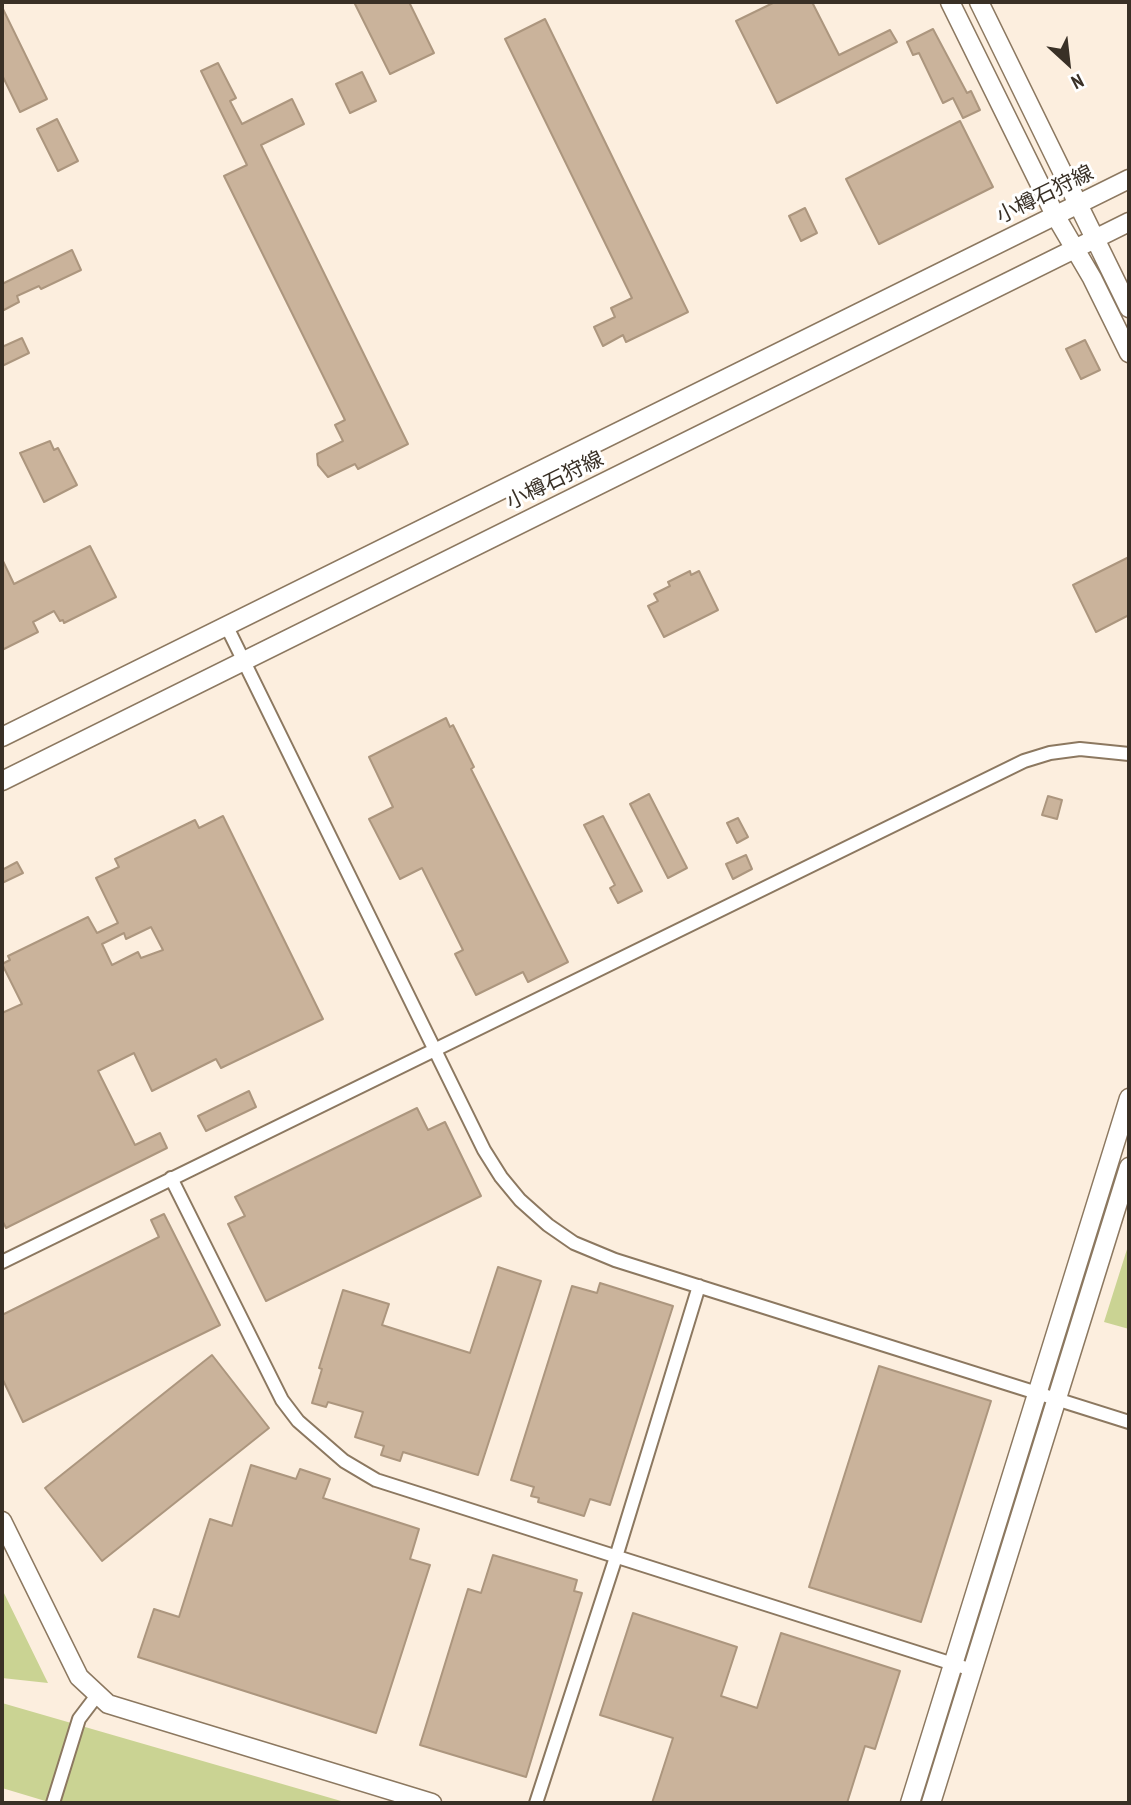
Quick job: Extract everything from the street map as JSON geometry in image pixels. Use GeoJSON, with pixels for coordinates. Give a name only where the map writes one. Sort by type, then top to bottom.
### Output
{"type":"FeatureCollection","features":[{"type":"Feature","properties":{"kind":"street"},"geometry":{"type":"LineString","coordinates":[[950,2],[1055,215],[1092,278],[1129,353]]}},
{"type":"Feature","properties":{"kind":"street"},"geometry":{"type":"LineString","coordinates":[[979,2],[1129,308]]}},
{"type":"Feature","properties":{"kind":"street","name":"小樽石狩線"},"geometry":{"type":"LineString","coordinates":[[2,737],[1129,179]]}},
{"type":"Feature","properties":{"kind":"street","name":"小樽石狩線"},"geometry":{"type":"LineString","coordinates":[[2,781],[1129,222]]}},
{"type":"Feature","properties":{"kind":"street"},"geometry":{"type":"LineString","coordinates":[[226,625],[484,1150],[520,1200],[548,1225],[574,1243],[615,1260],[1129,1422]]}},
{"type":"Feature","properties":{"kind":"street"},"geometry":{"type":"LineString","coordinates":[[2,1262],[1024,761],[1050,753],[1080,750],[1129,754]]}},
{"type":"Feature","properties":{"kind":"street"},"geometry":{"type":"LineString","coordinates":[[910,1803],[1129,1098]]}},
{"type":"Feature","properties":{"kind":"street"},"geometry":{"type":"LineString","coordinates":[[931,1803],[1129,1167]]}},
{"type":"Feature","properties":{"kind":"street"},"geometry":{"type":"LineString","coordinates":[[171,1178],[282,1401],[298,1421],[344,1461],[376,1480],[972,1670]]}},
{"type":"Feature","properties":{"kind":"street"},"geometry":{"type":"LineString","coordinates":[[536,1803],[616,1557],[699,1286]]}},
{"type":"Feature","properties":{"kind":"street"},"geometry":{"type":"LineString","coordinates":[[2,1521],[79,1676],[108,1704],[432,1803]]}},
{"type":"Feature","properties":{"kind":"street"},"geometry":{"type":"LineString","coordinates":[[53,1803],[79,1719],[98,1694]]}},
{"type":"Feature","properties":{"kind":"green space"},"geometry":{"type":"Polygon","coordinates":[[[1129,1243],[1129,1329],[1104,1322],[1129,1243]]]}},
{"type":"Feature","properties":{"kind":"green space"},"geometry":{"type":"Polygon","coordinates":[[[2,1589],[44,1675],[48,1683],[2,1678],[2,1589]]]}},
{"type":"Feature","properties":{"kind":"green space"},"geometry":{"type":"Polygon","coordinates":[[[2,1703],[348,1803],[52,1803],[2,1788],[2,1703]]]}},
{"type":"Feature","properties":{"kind":"building"},"geometry":{"type":"Polygon","coordinates":[[[354,2],[409,2],[434,53],[390,74],[354,2]]]}},
{"type":"Feature","properties":{"kind":"building"},"geometry":{"type":"Polygon","coordinates":[[[775,2],[812,2],[839,55],[890,30],[897,42],[777,103],[736,21],[775,2]]]}},
{"type":"Feature","properties":{"kind":"building"},"geometry":{"type":"Polygon","coordinates":[[[2,7],[47,99],[20,112],[2,75],[2,7]]]}},
{"type":"Feature","properties":{"kind":"building"},"geometry":{"type":"Polygon","coordinates":[[[545,19],[688,312],[626,342],[623,335],[603,346],[594,327],[615,317],[611,308],[632,298],[505,39],[545,19]]]}},
{"type":"Feature","properties":{"kind":"building"},"geometry":{"type":"Polygon","coordinates":[[[933,29],[967,93],[971,91],[980,110],[963,118],[953,98],[943,103],[919,53],[913,55],[907,42],[933,29]]]}},
{"type":"Feature","properties":{"kind":"building"},"geometry":{"type":"Polygon","coordinates":[[[218,63],[236,98],[230,101],[242,124],[292,99],[304,124],[261,145],[408,444],[358,469],[355,464],[328,477],[318,465],[317,454],[343,441],[335,425],[345,420],[224,176],[247,165],[201,71],[218,63]]]}},
{"type":"Feature","properties":{"kind":"building"},"geometry":{"type":"Polygon","coordinates":[[[362,72],[376,101],[350,113],[336,84],[362,72]]]}},
{"type":"Feature","properties":{"kind":"building"},"geometry":{"type":"Polygon","coordinates":[[[57,119],[78,161],[58,171],[37,129],[57,119]]]}},
{"type":"Feature","properties":{"kind":"building"},"geometry":{"type":"Polygon","coordinates":[[[960,121],[993,187],[879,244],[846,179],[960,121]]]}},
{"type":"Feature","properties":{"kind":"building"},"geometry":{"type":"Polygon","coordinates":[[[805,208],[817,233],[801,241],[789,216],[805,208]]]}},
{"type":"Feature","properties":{"kind":"building"},"geometry":{"type":"Polygon","coordinates":[[[72,250],[81,270],[41,289],[39,286],[17,296],[19,302],[2,311],[2,284],[72,250]]]}},
{"type":"Feature","properties":{"kind":"building"},"geometry":{"type":"Polygon","coordinates":[[[22,338],[29,353],[2,366],[2,347],[22,338]]]}},
{"type":"Feature","properties":{"kind":"building"},"geometry":{"type":"Polygon","coordinates":[[[1085,340],[1100,370],[1081,379],[1066,349],[1085,340]]]}},
{"type":"Feature","properties":{"kind":"building"},"geometry":{"type":"Polygon","coordinates":[[[50,441],[54,450],[58,448],[77,485],[44,502],[20,453],[50,441]]]}},
{"type":"Feature","properties":{"kind":"building"},"geometry":{"type":"Polygon","coordinates":[[[90,546],[116,597],[64,623],[54,611],[33,622],[38,632],[2,650],[2,559],[14,584],[90,546]]]}},
{"type":"Feature","properties":{"kind":"building"},"geometry":{"type":"Polygon","coordinates":[[[1129,557],[1129,615],[1096,632],[1073,585],[1129,557]]]}},
{"type":"Feature","properties":{"kind":"building"},"geometry":{"type":"Polygon","coordinates":[[[690,571],[691,575],[699,571],[718,610],[664,637],[648,606],[658,601],[654,594],[670,586],[668,582],[690,571]]]}},
{"type":"Feature","properties":{"kind":"building"},"geometry":{"type":"Polygon","coordinates":[[[446,718],[450,727],[453,725],[474,767],[471,769],[568,962],[528,982],[523,972],[476,995],[455,954],[463,950],[422,868],[400,879],[369,819],[393,807],[369,757],[446,718]]]}},
{"type":"Feature","properties":{"kind":"building"},"geometry":{"type":"Polygon","coordinates":[[[649,794],[687,868],[668,878],[630,804],[649,794]]]}},
{"type":"Feature","properties":{"kind":"building"},"geometry":{"type":"Polygon","coordinates":[[[1048,796],[1062,800],[1057,819],[1042,815],[1048,796]]]}},
{"type":"Feature","properties":{"kind":"building"},"geometry":{"type":"Polygon","coordinates":[[[223,816],[323,1019],[221,1068],[216,1059],[152,1091],[134,1053],[98,1071],[135,1145],[160,1133],[167,1148],[6,1228],[2,1220],[2,1013],[22,1004],[2,964],[10,960],[8,956],[88,917],[97,933],[118,923],[96,878],[119,867],[115,859],[195,820],[199,828],[223,816]],[[151,927],[126,939],[124,933],[102,944],[112,965],[138,952],[141,958],[163,950],[151,927]]]}},
{"type":"Feature","properties":{"kind":"building"},"geometry":{"type":"Polygon","coordinates":[[[603,816],[642,891],[618,903],[610,888],[615,885],[584,825],[603,816]]]}},
{"type":"Feature","properties":{"kind":"building"},"geometry":{"type":"Polygon","coordinates":[[[738,818],[748,837],[737,843],[727,823],[738,818]]]}},
{"type":"Feature","properties":{"kind":"building"},"geometry":{"type":"Polygon","coordinates":[[[746,855],[752,869],[733,879],[726,864],[746,855]]]}},
{"type":"Feature","properties":{"kind":"building"},"geometry":{"type":"Polygon","coordinates":[[[17,862],[23,873],[2,883],[2,870],[17,862]]]}},
{"type":"Feature","properties":{"kind":"building"},"geometry":{"type":"Polygon","coordinates":[[[249,1091],[256,1107],[206,1131],[198,1116],[249,1091]]]}},
{"type":"Feature","properties":{"kind":"building"},"geometry":{"type":"Polygon","coordinates":[[[417,1108],[428,1130],[445,1122],[481,1196],[266,1301],[228,1224],[245,1216],[235,1197],[417,1108]]]}},
{"type":"Feature","properties":{"kind":"building"},"geometry":{"type":"Polygon","coordinates":[[[164,1214],[220,1325],[23,1422],[2,1378],[2,1315],[159,1237],[151,1220],[164,1214]]]}},
{"type":"Feature","properties":{"kind":"building"},"geometry":{"type":"Polygon","coordinates":[[[498,1267],[541,1281],[478,1475],[403,1452],[400,1461],[381,1455],[384,1446],[355,1437],[363,1412],[328,1402],[326,1407],[312,1403],[322,1369],[319,1368],[343,1290],[389,1304],[382,1325],[470,1353],[498,1267]]]}},
{"type":"Feature","properties":{"kind":"building"},"geometry":{"type":"Polygon","coordinates":[[[600,1283],[673,1306],[610,1505],[590,1499],[584,1516],[538,1502],[539,1498],[531,1496],[534,1487],[511,1480],[572,1286],[597,1293],[600,1283]]]}},
{"type":"Feature","properties":{"kind":"building"},"geometry":{"type":"Polygon","coordinates":[[[212,1355],[269,1428],[102,1561],[45,1488],[212,1355]]]}},
{"type":"Feature","properties":{"kind":"building"},"geometry":{"type":"Polygon","coordinates":[[[879,1366],[991,1401],[921,1622],[809,1587],[879,1366]]]}},
{"type":"Feature","properties":{"kind":"building"},"geometry":{"type":"Polygon","coordinates":[[[251,1465],[296,1479],[300,1469],[330,1479],[323,1498],[419,1529],[410,1559],[430,1565],[376,1733],[138,1657],[154,1609],[179,1617],[210,1519],[232,1526],[251,1465]]]}},
{"type":"Feature","properties":{"kind":"building"},"geometry":{"type":"Polygon","coordinates":[[[493,1555],[577,1580],[574,1591],[582,1593],[526,1777],[420,1745],[468,1589],[481,1593],[493,1555]]]}},
{"type":"Feature","properties":{"kind":"building"},"geometry":{"type":"Polygon","coordinates":[[[633,1613],[737,1647],[721,1696],[757,1708],[781,1633],[900,1671],[875,1749],[865,1746],[847,1803],[652,1803],[673,1738],[600,1715],[633,1613]]]}}]}
